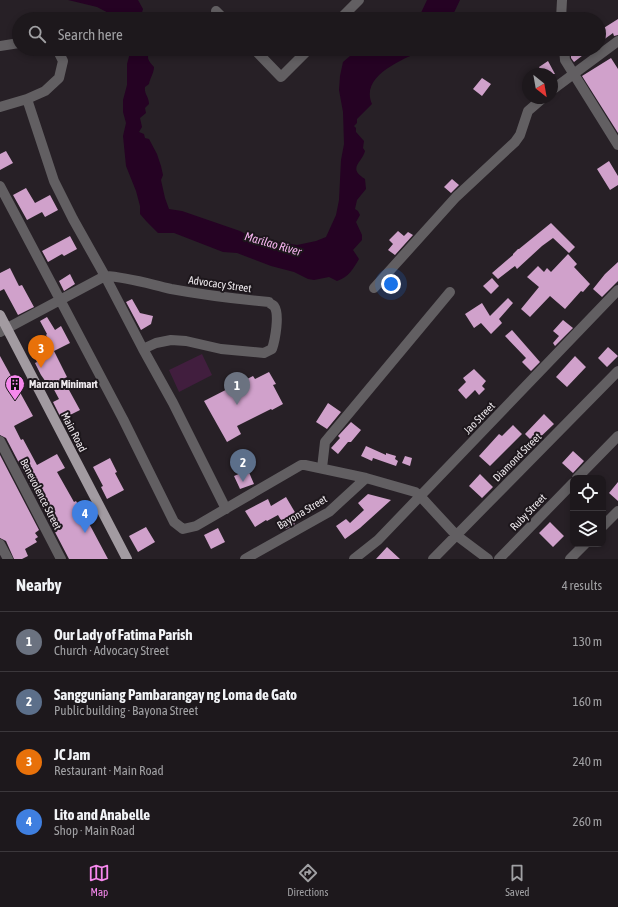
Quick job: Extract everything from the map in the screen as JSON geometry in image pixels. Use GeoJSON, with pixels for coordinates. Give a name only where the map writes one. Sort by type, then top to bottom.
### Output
{"type":"FeatureCollection","features":[{"type":"Feature","properties":{"kind":"main road","name":"Main Road"},"geometry":{"type":"LineString","coordinates":[[0,315],[4,330],[127,559]]}},
{"type":"Feature","properties":{"kind":"street"},"geometry":{"type":"LineString","coordinates":[[347,12],[359,0]]}},
{"type":"Feature","properties":{"kind":"street"},"geometry":{"type":"LineString","coordinates":[[561,12],[562,0]]}},
{"type":"Feature","properties":{"kind":"street"},"geometry":{"type":"LineString","coordinates":[[0,46],[12,45]]}},
{"type":"Feature","properties":{"kind":"street"},"geometry":{"type":"LineString","coordinates":[[606,52],[617,45]]}},
{"type":"Feature","properties":{"kind":"street"},"geometry":{"type":"LineString","coordinates":[[0,107],[45,92],[59,78],[63,61],[60,56]]}},
{"type":"Feature","properties":{"kind":"street"},"geometry":{"type":"LineString","coordinates":[[261,56],[281,77],[302,56]]}},
{"type":"Feature","properties":{"kind":"street"},"geometry":{"type":"LineString","coordinates":[[565,56],[566,60],[618,146]]}},
{"type":"Feature","properties":{"kind":"street"},"geometry":{"type":"LineString","coordinates":[[558,85],[600,56]]}},
{"type":"Feature","properties":{"kind":"street"},"geometry":{"type":"LineString","coordinates":[[27,99],[54,181],[73,219],[173,403],[226,509]]}},
{"type":"Feature","properties":{"kind":"street"},"geometry":{"type":"LineString","coordinates":[[374,288],[456,197],[515,142],[520,135],[528,111],[536,104]]}},
{"type":"Feature","properties":{"kind":"street"},"geometry":{"type":"LineString","coordinates":[[0,186],[123,419],[174,522],[183,530],[196,526],[301,465],[366,478],[415,492],[456,535],[488,559]]}},
{"type":"Feature","properties":{"kind":"street"},"geometry":{"type":"LineString","coordinates":[[4,330],[105,276]]}},
{"type":"Feature","properties":{"kind":"street","name":"Advocacy Street"},"geometry":{"type":"LineString","coordinates":[[105,276],[121,277],[220,298],[269,302],[275,307],[277,314],[275,341],[272,348],[264,353],[221,349],[186,341],[171,340],[156,343],[143,349]]}},
{"type":"Feature","properties":{"kind":"street","name":"Jao Street"},"geometry":{"type":"LineString","coordinates":[[354,559],[378,540],[618,290]]}},
{"type":"Feature","properties":{"kind":"street"},"geometry":{"type":"LineString","coordinates":[[322,468],[325,442],[450,292]]}},
{"type":"Feature","properties":{"kind":"street","name":"Diamond Street"},"geometry":{"type":"LineString","coordinates":[[433,559],[618,372]]}},
{"type":"Feature","properties":{"kind":"street"},"geometry":{"type":"LineString","coordinates":[[580,475],[618,436]]}},
{"type":"Feature","properties":{"kind":"street","name":"Benevolence Street"},"geometry":{"type":"LineString","coordinates":[[0,441],[61,559]]}},
{"type":"Feature","properties":{"kind":"street","name":"Bayona Street"},"geometry":{"type":"LineString","coordinates":[[245,559],[329,512],[366,478]]}},
{"type":"Feature","properties":{"kind":"street","name":"Ruby Street"},"geometry":{"type":"LineString","coordinates":[[499,559],[570,486]]}},
{"type":"Feature","properties":{"kind":"street"},"geometry":{"type":"LineString","coordinates":[[606,523],[618,512]]}},
{"type":"Feature","properties":{"kind":"street"},"geometry":{"type":"LineString","coordinates":[[0,544],[8,559]]}},
{"type":"Feature","properties":{"kind":"street"},"geometry":{"type":"LineString","coordinates":[[570,559],[582,547]]}},
{"type":"Feature","properties":{"kind":"shaded area"},"geometry":{"type":"Polygon","coordinates":[[[202,354],[212,375],[179,392],[169,370],[202,354]]]}},
{"type":"Feature","properties":{"kind":"water"},"geometry":{"type":"Polygon","coordinates":[[[68,0],[138,0],[143,9],[142,12],[107,12],[97,7],[68,0]]]}},
{"type":"Feature","properties":{"kind":"water"},"geometry":{"type":"Polygon","coordinates":[[[427,0],[460,0],[454,12],[421,12],[427,0]]]}},
{"type":"Feature","properties":{"kind":"water","name":"Marilao River"},"geometry":{"type":"Polygon","coordinates":[[[129,56],[148,56],[154,67],[149,84],[145,87],[149,104],[145,108],[146,113],[140,118],[142,127],[139,132],[144,134],[145,138],[149,139],[157,154],[163,175],[161,180],[169,209],[182,211],[240,231],[253,238],[297,245],[326,237],[336,215],[339,200],[341,160],[344,144],[343,112],[339,90],[343,62],[350,56],[409,56],[378,76],[372,84],[370,94],[372,104],[357,119],[357,123],[354,126],[356,128],[356,132],[364,141],[363,148],[365,151],[356,168],[357,172],[365,179],[366,189],[357,200],[355,209],[360,215],[356,222],[362,235],[362,240],[353,250],[359,259],[348,275],[337,281],[329,277],[314,280],[308,279],[294,272],[271,266],[237,253],[223,252],[174,233],[158,233],[140,214],[140,206],[136,191],[126,166],[123,136],[126,123],[123,112],[123,100],[127,85],[127,64],[129,56]]]}},
{"type":"Feature","properties":{"kind":"building"},"geometry":{"type":"Polygon","coordinates":[[[618,19],[618,35],[614,36],[613,33],[606,38],[606,27],[618,19]]]}},
{"type":"Feature","properties":{"kind":"building"},"geometry":{"type":"Polygon","coordinates":[[[571,56],[582,56],[574,62],[571,56]]]}},
{"type":"Feature","properties":{"kind":"building"},"geometry":{"type":"Polygon","coordinates":[[[611,58],[618,69],[618,133],[582,76],[611,58]]]}},
{"type":"Feature","properties":{"kind":"building"},"geometry":{"type":"Polygon","coordinates":[[[548,61],[552,68],[540,68],[548,61]]]}},
{"type":"Feature","properties":{"kind":"building"},"geometry":{"type":"Polygon","coordinates":[[[482,78],[491,84],[482,96],[473,89],[482,78]]]}},
{"type":"Feature","properties":{"kind":"building"},"geometry":{"type":"Polygon","coordinates":[[[6,151],[13,163],[0,170],[0,154],[6,151]]]}},
{"type":"Feature","properties":{"kind":"building"},"geometry":{"type":"Polygon","coordinates":[[[609,161],[618,176],[618,185],[610,190],[597,169],[609,161]]]}},
{"type":"Feature","properties":{"kind":"building"},"geometry":{"type":"Polygon","coordinates":[[[452,179],[459,185],[451,193],[444,187],[452,179]]]}},
{"type":"Feature","properties":{"kind":"building"},"geometry":{"type":"Polygon","coordinates":[[[26,188],[35,203],[50,195],[58,210],[45,217],[42,212],[27,220],[13,195],[26,188]]]}},
{"type":"Feature","properties":{"kind":"building"},"geometry":{"type":"Polygon","coordinates":[[[551,223],[575,247],[569,253],[553,238],[517,269],[515,266],[498,279],[492,273],[518,249],[551,223]]]}},
{"type":"Feature","properties":{"kind":"building"},"geometry":{"type":"Polygon","coordinates":[[[398,231],[404,236],[408,232],[413,235],[395,255],[388,250],[393,244],[389,240],[398,231]]]}},
{"type":"Feature","properties":{"kind":"building"},"geometry":{"type":"Polygon","coordinates":[[[70,236],[77,249],[64,256],[62,254],[48,262],[42,251],[70,236]]]}},
{"type":"Feature","properties":{"kind":"building"},"geometry":{"type":"Polygon","coordinates":[[[568,254],[577,264],[574,267],[590,284],[583,292],[581,291],[565,309],[550,296],[530,317],[521,309],[539,287],[527,277],[538,266],[544,272],[547,268],[551,272],[568,254]]]}},
{"type":"Feature","properties":{"kind":"building"},"geometry":{"type":"Polygon","coordinates":[[[618,262],[618,281],[602,297],[593,289],[605,274],[618,262]]]}},
{"type":"Feature","properties":{"kind":"building"},"geometry":{"type":"Polygon","coordinates":[[[10,268],[19,286],[22,285],[34,307],[18,315],[4,289],[0,291],[0,273],[10,268]]]}},
{"type":"Feature","properties":{"kind":"building"},"geometry":{"type":"Polygon","coordinates":[[[70,274],[75,284],[64,291],[59,281],[70,274]]]}},
{"type":"Feature","properties":{"kind":"building"},"geometry":{"type":"Polygon","coordinates":[[[492,278],[499,286],[491,294],[483,286],[492,278]]]}},
{"type":"Feature","properties":{"kind":"building"},"geometry":{"type":"Polygon","coordinates":[[[508,298],[513,303],[499,319],[502,323],[491,334],[481,323],[474,328],[465,314],[482,303],[490,316],[508,298]]]}},
{"type":"Feature","properties":{"kind":"building"},"geometry":{"type":"Polygon","coordinates":[[[132,299],[140,313],[153,316],[151,324],[141,330],[126,302],[132,299]]]}},
{"type":"Feature","properties":{"kind":"building"},"geometry":{"type":"Polygon","coordinates":[[[47,317],[55,330],[61,326],[70,343],[54,351],[67,377],[63,379],[80,410],[68,416],[66,413],[60,416],[53,402],[59,399],[51,384],[48,385],[41,375],[35,363],[37,362],[30,348],[48,338],[40,321],[47,317]]]}},
{"type":"Feature","properties":{"kind":"building"},"geometry":{"type":"Polygon","coordinates":[[[563,320],[573,328],[555,346],[553,343],[559,336],[553,331],[563,320]]]}},
{"type":"Feature","properties":{"kind":"building"},"geometry":{"type":"Polygon","coordinates":[[[512,330],[540,362],[531,371],[522,362],[526,358],[505,336],[512,330]]]}},
{"type":"Feature","properties":{"kind":"building"},"geometry":{"type":"Polygon","coordinates":[[[608,347],[618,356],[607,367],[598,358],[608,347]]]}},
{"type":"Feature","properties":{"kind":"building"},"geometry":{"type":"Polygon","coordinates":[[[0,356],[33,416],[14,426],[21,440],[23,439],[37,465],[57,454],[65,468],[57,472],[74,502],[76,501],[84,514],[108,559],[69,559],[6,438],[0,435],[0,356]]]}},
{"type":"Feature","properties":{"kind":"building"},"geometry":{"type":"Polygon","coordinates":[[[575,356],[586,367],[567,387],[556,377],[575,356]]]}},
{"type":"Feature","properties":{"kind":"building"},"geometry":{"type":"Polygon","coordinates":[[[474,369],[486,381],[482,386],[485,389],[479,395],[475,390],[466,399],[458,390],[466,382],[463,378],[474,369]]]}},
{"type":"Feature","properties":{"kind":"building"},"geometry":{"type":"Polygon","coordinates":[[[269,372],[276,384],[273,385],[283,404],[237,426],[241,434],[227,442],[204,401],[253,376],[255,379],[269,372]]]}},
{"type":"Feature","properties":{"kind":"building"},"geometry":{"type":"Polygon","coordinates":[[[328,403],[341,412],[327,429],[316,422],[328,403]]]}},
{"type":"Feature","properties":{"kind":"building"},"geometry":{"type":"Polygon","coordinates":[[[544,414],[554,424],[534,443],[525,434],[544,414]]]}},
{"type":"Feature","properties":{"kind":"building"},"geometry":{"type":"Polygon","coordinates":[[[351,422],[361,430],[338,454],[331,448],[340,438],[338,436],[351,422]]]}},
{"type":"Feature","properties":{"kind":"building"},"geometry":{"type":"Polygon","coordinates":[[[513,425],[522,434],[490,466],[479,456],[499,434],[502,436],[513,425]]]}},
{"type":"Feature","properties":{"kind":"building"},"geometry":{"type":"Polygon","coordinates":[[[366,446],[386,455],[386,453],[396,456],[395,459],[398,461],[396,466],[373,458],[372,461],[361,456],[366,446]]]}},
{"type":"Feature","properties":{"kind":"building"},"geometry":{"type":"Polygon","coordinates":[[[573,451],[584,461],[573,473],[562,463],[573,451]]]}},
{"type":"Feature","properties":{"kind":"building"},"geometry":{"type":"Polygon","coordinates":[[[0,455],[39,530],[35,533],[38,537],[35,539],[37,542],[25,549],[28,556],[22,559],[14,559],[6,541],[0,538],[0,455]]]}},
{"type":"Feature","properties":{"kind":"building"},"geometry":{"type":"Polygon","coordinates":[[[405,456],[412,458],[410,466],[402,463],[405,456]]]}},
{"type":"Feature","properties":{"kind":"building"},"geometry":{"type":"Polygon","coordinates":[[[110,458],[117,472],[115,473],[124,490],[107,499],[101,487],[103,486],[93,467],[110,458]]]}},
{"type":"Feature","properties":{"kind":"building"},"geometry":{"type":"Polygon","coordinates":[[[248,470],[254,484],[240,489],[234,476],[248,470]]]}},
{"type":"Feature","properties":{"kind":"building"},"geometry":{"type":"Polygon","coordinates":[[[480,474],[493,487],[482,498],[469,486],[480,474]]]}},
{"type":"Feature","properties":{"kind":"building"},"geometry":{"type":"Polygon","coordinates":[[[618,482],[618,501],[609,493],[618,482]]]}},
{"type":"Feature","properties":{"kind":"building"},"geometry":{"type":"Polygon","coordinates":[[[368,494],[391,500],[360,528],[345,539],[336,526],[346,519],[350,523],[364,510],[358,503],[368,494]]]}},
{"type":"Feature","properties":{"kind":"building"},"geometry":{"type":"Polygon","coordinates":[[[286,497],[296,514],[290,517],[295,524],[286,529],[278,515],[255,527],[245,511],[268,499],[271,506],[286,497]]]}},
{"type":"Feature","properties":{"kind":"building"},"geometry":{"type":"Polygon","coordinates":[[[550,522],[564,536],[553,547],[539,533],[550,522]]]}},
{"type":"Feature","properties":{"kind":"building"},"geometry":{"type":"Polygon","coordinates":[[[146,527],[155,542],[138,552],[129,536],[146,527]]]}},
{"type":"Feature","properties":{"kind":"building"},"geometry":{"type":"Polygon","coordinates":[[[218,528],[225,542],[211,549],[204,535],[218,528]]]}},
{"type":"Feature","properties":{"kind":"building"},"geometry":{"type":"Polygon","coordinates":[[[387,547],[400,559],[376,559],[387,547]]]}},
{"type":"Feature","properties":{"kind":"place","name":"JC Jam"},"geometry":{"type":"Point","coordinates":[41,368]}},
{"type":"Feature","properties":{"kind":"place","name":"Marzan Minimart"},"geometry":{"type":"Point","coordinates":[15,401]}},
{"type":"Feature","properties":{"kind":"place","name":"Our Lady of Fatima Parish"},"geometry":{"type":"Point","coordinates":[237,405]}},
{"type":"Feature","properties":{"kind":"place","name":"Sangguniang Pambarangay ng Loma de Gato"},"geometry":{"type":"Point","coordinates":[243,482]}},
{"type":"Feature","properties":{"kind":"place","name":"Lito and Anabelle"},"geometry":{"type":"Point","coordinates":[85,533]}}]}
